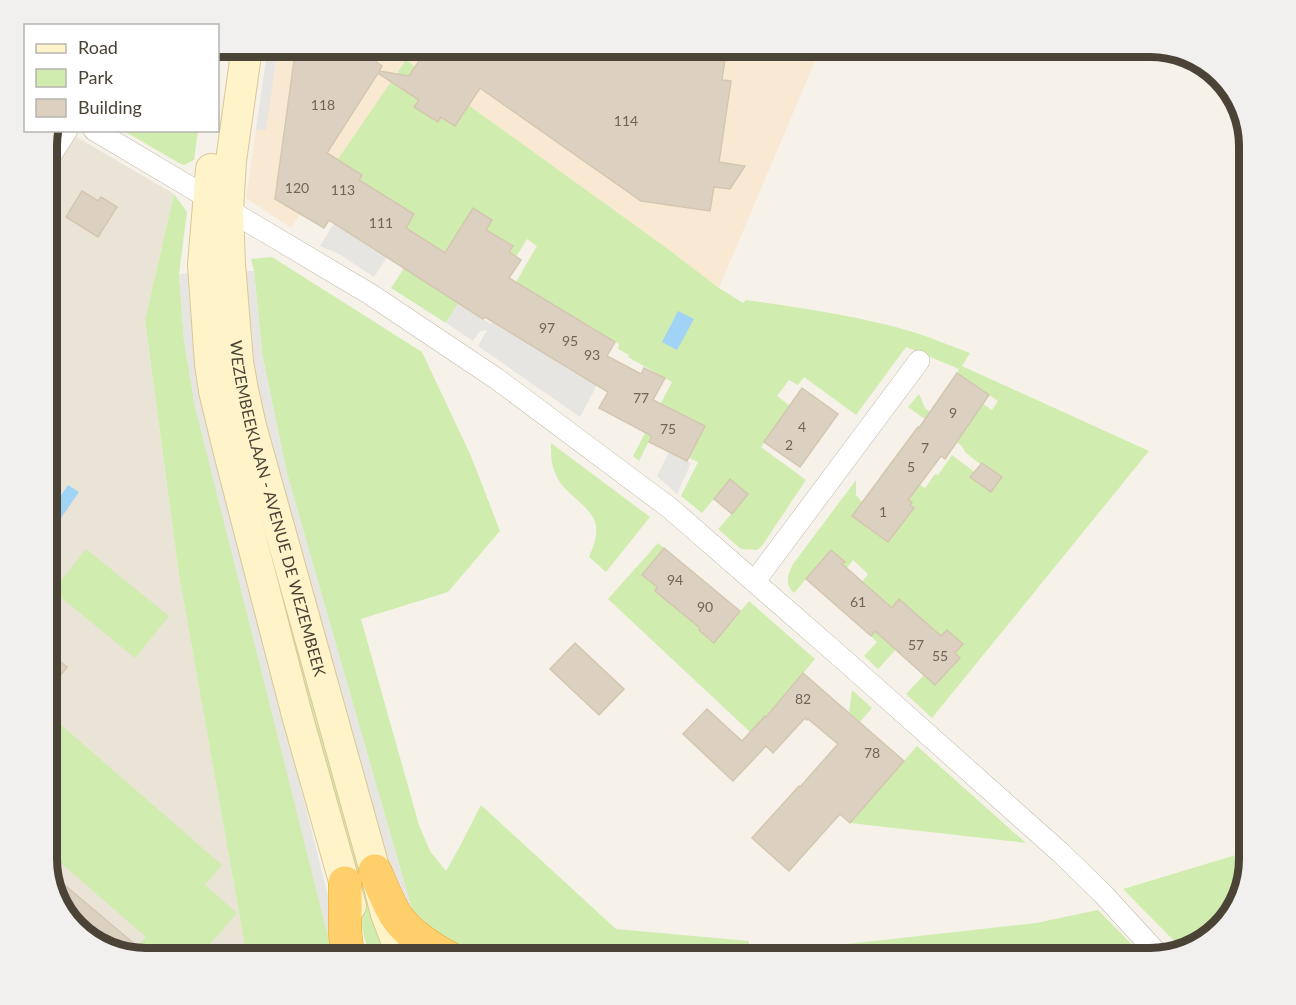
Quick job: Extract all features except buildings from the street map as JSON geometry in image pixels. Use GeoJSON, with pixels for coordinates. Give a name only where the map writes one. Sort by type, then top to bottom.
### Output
{"type":"FeatureCollection","features":[{"type":"Feature","properties":{"kind":"highway"},"geometry":{"type":"LineString","coordinates":[[375,871],[401,923],[434,948]]}},
{"type":"Feature","properties":{"kind":"highway"},"geometry":{"type":"LineString","coordinates":[[345,883],[347,948]]}},
{"type":"Feature","properties":{"kind":"main road"},"geometry":{"type":"LineString","coordinates":[[219,114],[227,57]]}},
{"type":"Feature","properties":{"kind":"main road","name":"WEZEMBEEKLAAN - AVENUE DE WEZEMBEEK"},"geometry":{"type":"LineString","coordinates":[[245,57],[231,161],[203,265],[210,364],[229,453],[297,715],[357,926],[360,948]]}},
{"type":"Feature","properties":{"kind":"main road","name":"WEZEMBEEKLAAN - AVENUE DE WEZEMBEEK"},"geometry":{"type":"LineString","coordinates":[[216,132],[218,204],[230,264],[238,362],[251,426],[386,914],[399,948]]}},
{"type":"Feature","properties":{"kind":"street"},"geometry":{"type":"LineString","coordinates":[[57,146],[66,132]]}},
{"type":"Feature","properties":{"kind":"street"},"geometry":{"type":"LineString","coordinates":[[97,132],[370,294],[497,379],[671,509],[1061,853],[1152,948]]}},
{"type":"Feature","properties":{"kind":"street"},"geometry":{"type":"LineString","coordinates":[[755,581],[919,361]]}},
{"type":"Feature","properties":{"kind":"shaded area"},"geometry":{"type":"Polygon","coordinates":[[[267,57],[817,57],[719,288],[412,64],[291,228],[246,198],[267,57]]]}},
{"type":"Feature","properties":{"kind":"shaded area"},"geometry":{"type":"Polygon","coordinates":[[[267,57],[277,57],[266,130],[256,129],[267,57]]]}},
{"type":"Feature","properties":{"kind":"shaded area"},"geometry":{"type":"Polygon","coordinates":[[[58,132],[68,132],[174,194],[145,320],[179,575],[245,948],[146,948],[117,943],[92,930],[79,918],[69,903],[60,882],[57,865],[58,132]]]}},
{"type":"Feature","properties":{"kind":"shaded area"},"geometry":{"type":"Polygon","coordinates":[[[346,204],[387,257],[374,277],[339,254],[320,246],[346,204]]]}},
{"type":"Feature","properties":{"kind":"shaded area"},"geometry":{"type":"Polygon","coordinates":[[[243,271],[254,271],[262,354],[287,474],[412,910],[399,898],[270,445],[251,356],[243,271]]]}},
{"type":"Feature","properties":{"kind":"shaded area"},"geometry":{"type":"Polygon","coordinates":[[[189,273],[204,403],[341,948],[331,948],[195,406],[184,340],[179,274],[189,273]]]}},
{"type":"Feature","properties":{"kind":"shaded area"},"geometry":{"type":"Polygon","coordinates":[[[458,303],[597,385],[580,417],[478,346],[487,330],[480,331],[473,341],[446,323],[458,303]]]}},
{"type":"Feature","properties":{"kind":"shaded area"},"geometry":{"type":"Polygon","coordinates":[[[669,452],[691,463],[677,494],[657,476],[669,452]]]}},
{"type":"Feature","properties":{"kind":"green space"},"geometry":{"type":"Polygon","coordinates":[[[406,60],[719,288],[743,303],[746,300],[830,313],[893,326],[927,337],[970,353],[962,366],[1149,451],[932,718],[906,694],[924,675],[936,685],[960,658],[955,653],[962,644],[947,630],[938,640],[919,624],[878,669],[864,656],[877,642],[871,636],[892,611],[862,582],[868,574],[853,560],[847,568],[842,564],[844,561],[831,550],[794,593],[788,583],[788,575],[793,564],[856,480],[856,495],[862,502],[853,516],[888,542],[914,508],[910,505],[911,502],[896,490],[900,484],[884,472],[889,465],[918,487],[920,485],[925,488],[935,474],[938,475],[952,455],[976,473],[981,465],[965,452],[962,446],[908,407],[919,394],[925,408],[962,434],[983,404],[992,410],[998,401],[957,373],[959,369],[906,347],[856,415],[804,377],[798,385],[789,380],[777,396],[790,406],[761,447],[806,480],[762,546],[757,550],[741,549],[718,529],[748,495],[730,480],[702,513],[681,496],[698,462],[689,458],[705,426],[666,407],[639,461],[633,456],[672,382],[628,357],[629,355],[618,349],[619,344],[516,282],[537,246],[527,239],[516,257],[509,252],[512,247],[478,272],[446,323],[391,288],[419,245],[402,234],[414,214],[345,204],[362,175],[348,167],[327,175],[406,60]]]}},
{"type":"Feature","properties":{"kind":"green space"},"geometry":{"type":"Polygon","coordinates":[[[126,132],[198,132],[194,160],[184,165],[126,132]]]}},
{"type":"Feature","properties":{"kind":"green space"},"geometry":{"type":"Polygon","coordinates":[[[174,194],[187,212],[179,274],[184,340],[195,406],[331,948],[245,948],[179,575],[145,320],[174,194]]]}},
{"type":"Feature","properties":{"kind":"green space"},"geometry":{"type":"Polygon","coordinates":[[[272,257],[422,352],[471,456],[500,531],[448,592],[361,619],[419,825],[430,851],[446,871],[481,805],[616,929],[749,941],[748,948],[459,948],[441,937],[412,910],[287,474],[262,354],[251,259],[272,257]]]}},
{"type":"Feature","properties":{"kind":"green space"},"geometry":{"type":"Polygon","coordinates":[[[219,272],[387,948],[367,948],[234,434],[219,272]]]}},
{"type":"Feature","properties":{"kind":"green space"},"geometry":{"type":"Polygon","coordinates":[[[551,443],[650,517],[606,572],[589,557],[596,538],[596,526],[588,511],[558,479],[552,461],[551,443]]]}},
{"type":"Feature","properties":{"kind":"green space"},"geometry":{"type":"Polygon","coordinates":[[[658,543],[664,548],[642,575],[657,587],[655,591],[694,623],[706,621],[699,630],[714,643],[749,601],[815,659],[750,732],[608,599],[658,543]]]}},
{"type":"Feature","properties":{"kind":"green space"},"geometry":{"type":"Polygon","coordinates":[[[86,549],[169,616],[135,658],[57,594],[57,586],[86,549]]]}},
{"type":"Feature","properties":{"kind":"green space"},"geometry":{"type":"Polygon","coordinates":[[[852,690],[872,708],[860,722],[849,713],[852,690]]]}},
{"type":"Feature","properties":{"kind":"green space"},"geometry":{"type":"Polygon","coordinates":[[[60,724],[222,865],[205,885],[237,913],[207,948],[138,947],[146,937],[57,860],[57,727],[60,724]]]}},
{"type":"Feature","properties":{"kind":"green space"},"geometry":{"type":"Polygon","coordinates":[[[917,746],[1026,843],[850,823],[917,746]]]}},
{"type":"Feature","properties":{"kind":"green space"},"geometry":{"type":"Polygon","coordinates":[[[1239,854],[1234,888],[1221,913],[1204,930],[1179,943],[1177,944],[1123,889],[1239,854]]]}},
{"type":"Feature","properties":{"kind":"green space"},"geometry":{"type":"Polygon","coordinates":[[[1098,910],[1135,948],[811,948],[1036,923],[1098,910]]]}},
{"type":"Feature","properties":{"kind":"water"},"geometry":{"type":"Polygon","coordinates":[[[678,311],[694,319],[677,350],[662,342],[678,311]]]}},
{"type":"Feature","properties":{"kind":"water"},"geometry":{"type":"Polygon","coordinates":[[[68,485],[79,492],[61,518],[57,515],[57,501],[68,485]]]}}]}
